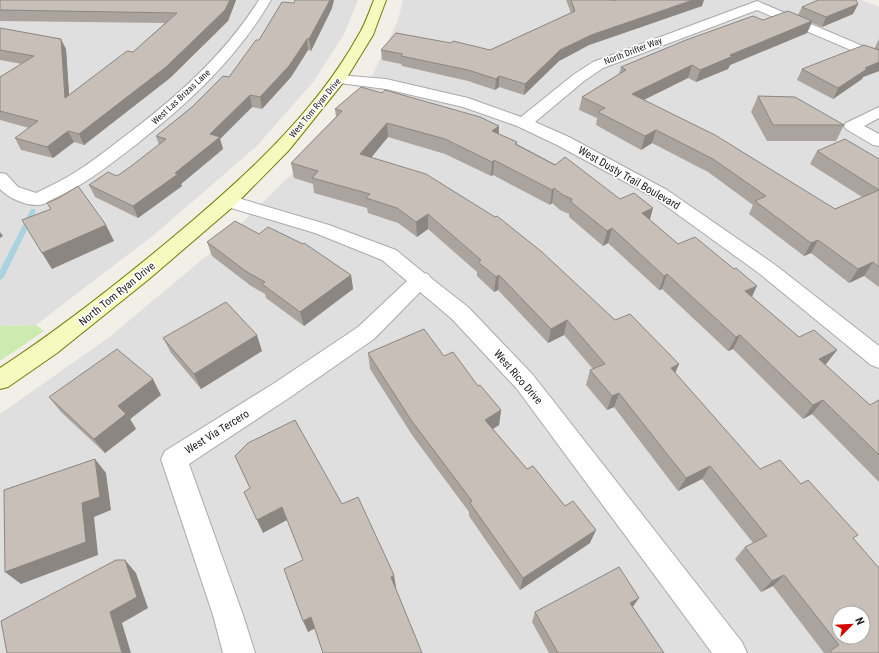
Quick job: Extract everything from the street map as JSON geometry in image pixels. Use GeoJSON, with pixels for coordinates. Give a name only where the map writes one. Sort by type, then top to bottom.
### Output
{"type":"FeatureCollection","features":[{"type":"Feature","properties":{"kind":"street","name":"West Las Brizas Lane"},"geometry":{"type":"LineString","coordinates":[[0,178],[12,191],[37,200],[84,175],[160,118],[230,50],[255,18],[265,0]]}},
{"type":"Feature","properties":{"kind":"street"},"geometry":{"type":"LineString","coordinates":[[373,0],[380,0]]}},
{"type":"Feature","properties":{"kind":"street","name":"West Tom Ryan Drive"},"geometry":{"type":"LineString","coordinates":[[228,201],[283,146],[339,79],[366,35],[380,0]]}},
{"type":"Feature","properties":{"kind":"street","name":"North Drifter Way"},"geometry":{"type":"LineString","coordinates":[[523,123],[541,110],[581,75],[598,65],[757,5],[879,58]]}},
{"type":"Feature","properties":{"kind":"street","name":"West Dusty Trail Boulevard"},"geometry":{"type":"LineString","coordinates":[[339,79],[386,84],[460,102],[523,123],[563,140],[661,194],[767,269],[879,359]]}},
{"type":"Feature","properties":{"kind":"street"},"geometry":{"type":"LineString","coordinates":[[879,112],[852,126],[879,141]]}},
{"type":"Feature","properties":{"kind":"street","name":"West Rico Drive"},"geometry":{"type":"LineString","coordinates":[[228,201],[322,229],[389,255],[421,279],[460,313],[525,382],[731,653]]}},
{"type":"Feature","properties":{"kind":"street","name":"North Tom Ryan Drive"},"geometry":{"type":"LineString","coordinates":[[0,380],[50,347],[68,333],[142,274],[228,201]]}},
{"type":"Feature","properties":{"kind":"street","name":"West Via Tercero"},"geometry":{"type":"LineString","coordinates":[[239,653],[228,616],[174,459],[281,391],[366,333],[421,279]]}},
{"type":"Feature","properties":{"kind":"shaded area"},"geometry":{"type":"Polygon","coordinates":[[[0,0],[358,0],[344,34],[314,81],[257,146],[155,234],[36,325],[0,326],[0,0]]]}},
{"type":"Feature","properties":{"kind":"shaded area"},"geometry":{"type":"Polygon","coordinates":[[[403,0],[862,0],[879,7],[879,653],[0,653],[0,414],[108,338],[216,248],[315,151],[373,74],[398,20],[403,0]]]}},
{"type":"Feature","properties":{"kind":"green space"},"geometry":{"type":"Polygon","coordinates":[[[36,325],[44,331],[0,361],[0,326],[36,325]]]}},
{"type":"Feature","properties":{"kind":"building"},"geometry":{"type":"Polygon","coordinates":[[[0,0],[230,0],[225,10],[166,67],[79,134],[68,131],[47,147],[15,138],[38,121],[0,111],[0,77],[34,56],[0,50],[0,28],[61,39],[65,98],[127,51],[133,52],[177,13],[0,10],[0,0]]]}},
{"type":"Feature","properties":{"kind":"building"},"geometry":{"type":"Polygon","coordinates":[[[295,0],[330,0],[309,39],[307,39],[289,66],[260,97],[250,95],[210,134],[220,137],[175,173],[178,174],[133,206],[89,185],[108,172],[117,176],[166,139],[156,136],[192,107],[223,76],[229,77],[256,40],[259,40],[282,2],[294,3],[295,0]]]}},
{"type":"Feature","properties":{"kind":"building"},"geometry":{"type":"Polygon","coordinates":[[[571,0],[693,0],[591,35],[560,50],[525,84],[499,76],[496,79],[468,70],[401,56],[403,54],[381,50],[396,33],[451,43],[453,41],[490,50],[575,11],[571,0]]]}},
{"type":"Feature","properties":{"kind":"building"},"geometry":{"type":"Polygon","coordinates":[[[818,0],[856,0],[858,4],[826,17],[802,7],[818,0]]]}},
{"type":"Feature","properties":{"kind":"building"},"geometry":{"type":"Polygon","coordinates":[[[788,11],[812,21],[730,55],[733,56],[700,70],[692,65],[632,94],[715,135],[835,209],[879,190],[879,267],[873,262],[858,269],[818,240],[811,243],[755,201],[766,196],[713,159],[656,130],[645,136],[598,112],[605,108],[582,97],[626,70],[621,67],[686,40],[753,16],[763,20],[788,11]]]}},
{"type":"Feature","properties":{"kind":"building"},"geometry":{"type":"Polygon","coordinates":[[[864,45],[879,50],[879,62],[865,68],[867,69],[838,88],[802,69],[864,45]]]}},
{"type":"Feature","properties":{"kind":"building"},"geometry":{"type":"Polygon","coordinates":[[[361,87],[382,93],[385,90],[480,117],[499,126],[492,131],[517,142],[515,144],[555,165],[565,157],[620,199],[634,193],[653,208],[642,213],[678,244],[695,237],[734,269],[736,268],[757,286],[745,291],[799,337],[814,330],[837,350],[819,359],[870,405],[879,400],[879,455],[823,400],[813,405],[740,335],[736,337],[667,274],[664,276],[612,228],[607,231],[571,202],[572,199],[563,195],[554,188],[552,190],[494,160],[492,162],[445,139],[387,123],[360,154],[426,174],[495,217],[497,216],[542,252],[615,320],[630,314],[679,364],[671,368],[760,469],[780,460],[801,484],[808,480],[858,535],[853,538],[879,568],[879,653],[832,653],[830,651],[839,645],[871,645],[871,605],[831,605],[831,635],[784,575],[772,581],[745,547],[767,536],[710,466],[686,478],[619,393],[612,396],[590,370],[605,364],[567,320],[551,329],[499,275],[496,277],[478,262],[481,260],[428,214],[416,222],[397,208],[366,198],[370,194],[312,178],[318,171],[291,163],[342,111],[335,109],[361,87]]]}},
{"type":"Feature","properties":{"kind":"building"},"geometry":{"type":"Polygon","coordinates":[[[758,96],[795,97],[844,125],[773,125],[758,96]]]}},
{"type":"Feature","properties":{"kind":"building"},"geometry":{"type":"Polygon","coordinates":[[[845,139],[879,159],[879,190],[817,151],[845,139]]]}},
{"type":"Feature","properties":{"kind":"building"},"geometry":{"type":"Polygon","coordinates":[[[78,186],[106,225],[42,253],[22,220],[51,209],[47,203],[59,198],[78,186]]]}},
{"type":"Feature","properties":{"kind":"building"},"geometry":{"type":"Polygon","coordinates":[[[235,221],[259,234],[268,227],[303,244],[304,243],[351,275],[300,312],[262,284],[265,282],[247,272],[207,242],[235,221]]]}},
{"type":"Feature","properties":{"kind":"building"},"geometry":{"type":"Polygon","coordinates":[[[226,302],[257,335],[194,374],[163,338],[226,302]]]}},
{"type":"Feature","properties":{"kind":"building"},"geometry":{"type":"Polygon","coordinates":[[[424,329],[444,356],[453,352],[478,386],[480,385],[501,410],[485,420],[527,469],[533,466],[565,506],[573,501],[596,530],[523,578],[470,503],[472,501],[411,420],[368,353],[424,329]]]}},
{"type":"Feature","properties":{"kind":"building"},"geometry":{"type":"Polygon","coordinates":[[[117,349],[153,379],[118,406],[126,414],[94,439],[49,397],[117,349]]]}},
{"type":"Feature","properties":{"kind":"building"},"geometry":{"type":"Polygon","coordinates":[[[295,420],[342,504],[358,497],[394,575],[391,577],[422,653],[323,653],[311,617],[303,621],[284,569],[303,560],[282,507],[257,520],[244,492],[250,488],[235,456],[248,443],[295,420]]]}},
{"type":"Feature","properties":{"kind":"building"},"geometry":{"type":"Polygon","coordinates":[[[95,459],[100,497],[82,503],[86,542],[5,572],[4,490],[95,459]]]}},
{"type":"Feature","properties":{"kind":"building"},"geometry":{"type":"Polygon","coordinates":[[[116,560],[125,560],[137,597],[110,612],[122,653],[7,653],[1,621],[116,560]]]}},
{"type":"Feature","properties":{"kind":"building"},"geometry":{"type":"Polygon","coordinates":[[[619,567],[639,598],[630,603],[664,653],[558,653],[535,612],[619,567]]]}},
{"type":"Feature","properties":{"kind":"waterway"},"geometry":{"type":"LineString","coordinates":[[0,277],[33,211]]}}]}
